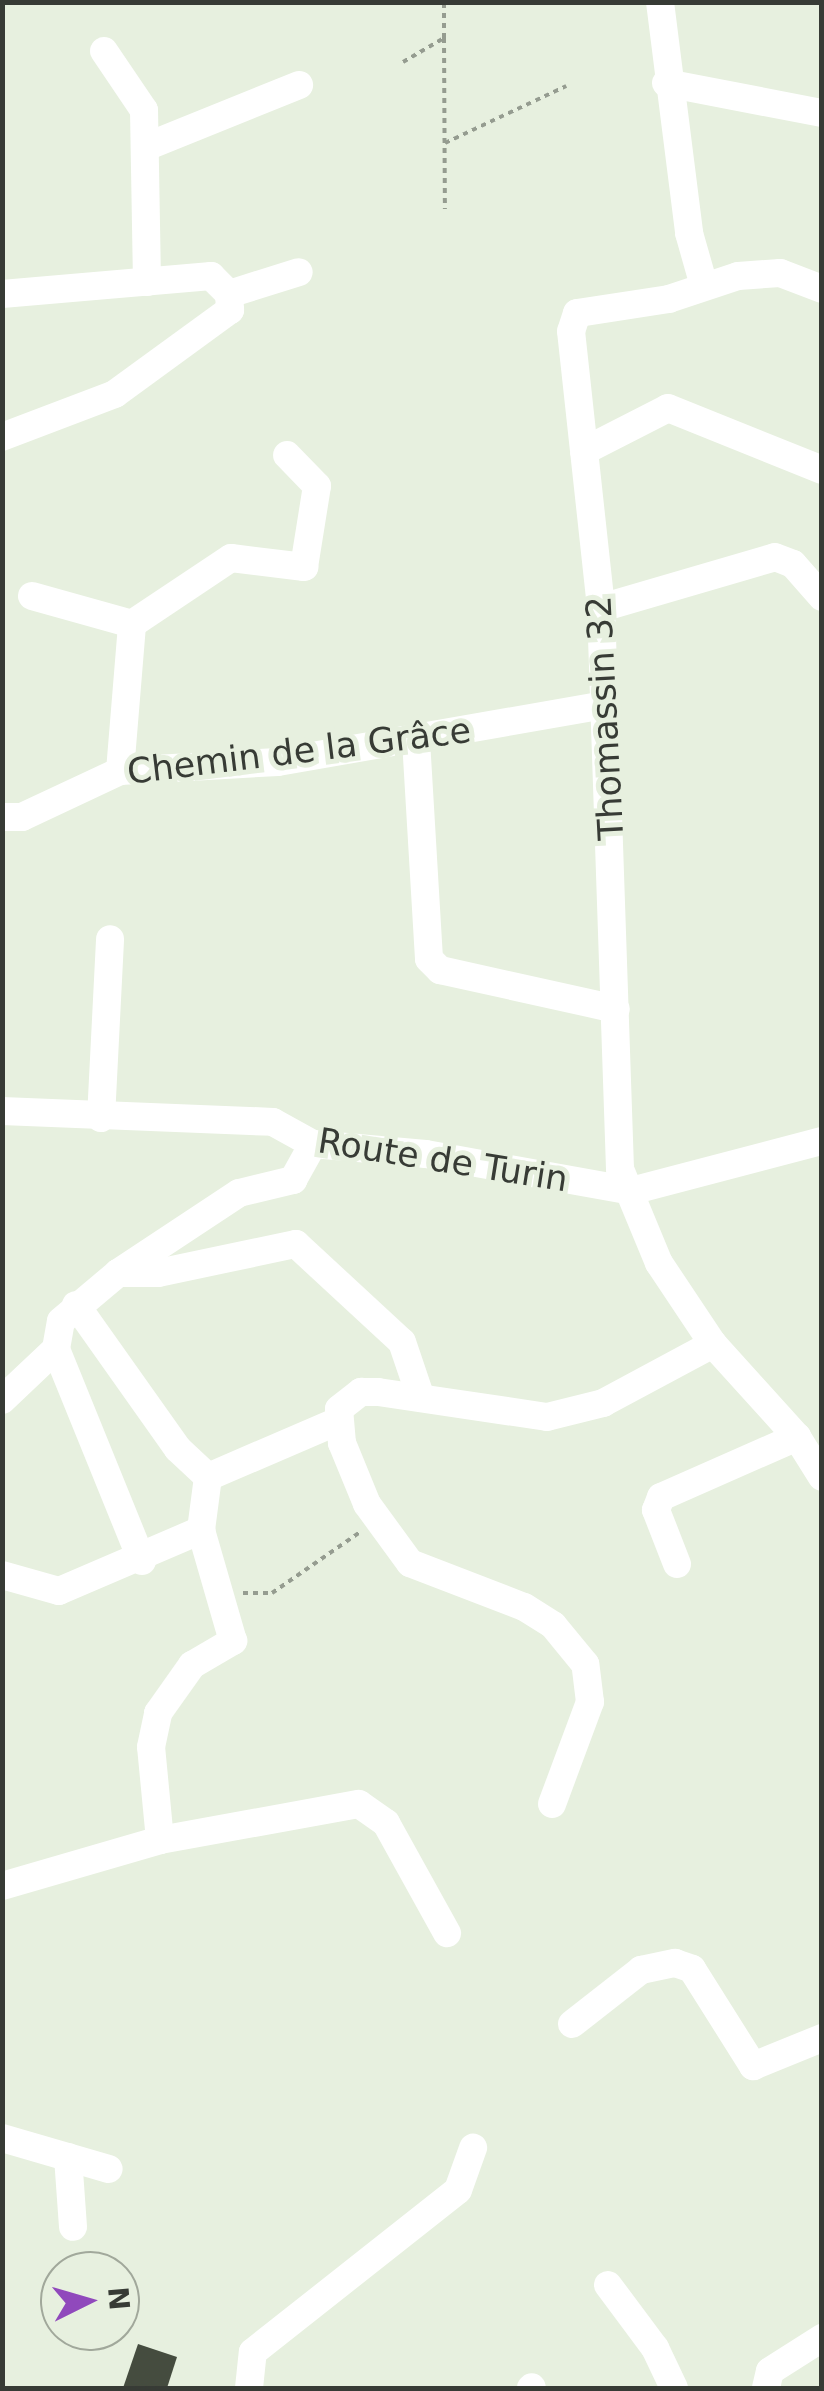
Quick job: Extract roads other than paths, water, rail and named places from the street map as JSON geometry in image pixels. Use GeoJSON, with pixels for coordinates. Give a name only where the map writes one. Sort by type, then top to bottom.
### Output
{"type":"FeatureCollection","features":[{"type":"Feature","properties":{"kind":"street"},"geometry":{"type":"LineString","coordinates":[[660,2],[666,83],[703,282],[780,273],[822,289]]}},
{"type":"Feature","properties":{"kind":"street"},"geometry":{"type":"LineString","coordinates":[[104,51],[140,96],[148,146],[148,282]]}},
{"type":"Feature","properties":{"kind":"street"},"geometry":{"type":"LineString","coordinates":[[666,83],[822,113]]}},
{"type":"Feature","properties":{"kind":"street"},"geometry":{"type":"LineString","coordinates":[[148,146],[299,85]]}},
{"type":"Feature","properties":{"kind":"street"},"geometry":{"type":"LineString","coordinates":[[229,294],[299,272]]}},
{"type":"Feature","properties":{"kind":"street"},"geometry":{"type":"LineString","coordinates":[[2,294],[211,276],[229,294]]}},
{"type":"Feature","properties":{"kind":"street","name":"Thomassin 32"},"geometry":{"type":"LineString","coordinates":[[703,282],[670,299],[577,313],[571,331],[601,608],[616,1009],[614,1122],[630,1191],[659,1262],[713,1344],[797,1437],[822,1478]]}},
{"type":"Feature","properties":{"kind":"street"},"geometry":{"type":"LineString","coordinates":[[2,437],[115,394],[218,323],[229,294]]}},
{"type":"Feature","properties":{"kind":"street"},"geometry":{"type":"LineString","coordinates":[[584,451],[668,408],[822,470]]}},
{"type":"Feature","properties":{"kind":"street"},"geometry":{"type":"LineString","coordinates":[[32,596],[132,624],[231,558],[304,567],[317,486],[287,455]]}},
{"type":"Feature","properties":{"kind":"street"},"geometry":{"type":"LineString","coordinates":[[601,608],[775,557],[793,564],[822,596]]}},
{"type":"Feature","properties":{"kind":"street"},"geometry":{"type":"LineString","coordinates":[[120,771],[132,624]]}},
{"type":"Feature","properties":{"kind":"street","name":"Chemin de la Grâce"},"geometry":{"type":"LineString","coordinates":[[2,816],[22,817],[120,771],[278,762],[603,706]]}},
{"type":"Feature","properties":{"kind":"street"},"geometry":{"type":"LineString","coordinates":[[416,740],[429,959],[440,970],[616,1009]]}},
{"type":"Feature","properties":{"kind":"street"},"geometry":{"type":"LineString","coordinates":[[100,1118],[110,939]]}},
{"type":"Feature","properties":{"kind":"street","name":"Route de Turin"},"geometry":{"type":"LineString","coordinates":[[2,1111],[100,1118],[273,1122],[313,1144],[426,1154],[630,1191],[822,1141]]}},
{"type":"Feature","properties":{"kind":"street"},"geometry":{"type":"LineString","coordinates":[[142,1560],[56,1349],[62,1321],[118,1273],[239,1193],[293,1180],[313,1144]]}},
{"type":"Feature","properties":{"kind":"street"},"geometry":{"type":"LineString","coordinates":[[118,1273],[158,1273],[296,1244],[402,1342],[422,1398]]}},
{"type":"Feature","properties":{"kind":"street"},"geometry":{"type":"LineString","coordinates":[[76,1306],[178,1449],[208,1477]]}},
{"type":"Feature","properties":{"kind":"street"},"geometry":{"type":"LineString","coordinates":[[552,1804],[590,1702],[585,1664],[554,1625],[524,1607],[410,1563],[376,1521],[338,1422],[339,1409],[360,1392],[547,1417],[603,1403],[713,1344]]}},
{"type":"Feature","properties":{"kind":"street"},"geometry":{"type":"LineString","coordinates":[[2,1400],[56,1349]]}},
{"type":"Feature","properties":{"kind":"street"},"geometry":{"type":"LineString","coordinates":[[208,1477],[338,1422]]}},
{"type":"Feature","properties":{"kind":"street"},"geometry":{"type":"LineString","coordinates":[[678,1564],[656,1510],[661,1497],[797,1437]]}},
{"type":"Feature","properties":{"kind":"street"},"geometry":{"type":"LineString","coordinates":[[160,1840],[151,1746],[158,1713],[192,1665],[233,1641],[201,1530],[208,1477]]}},
{"type":"Feature","properties":{"kind":"street"},"geometry":{"type":"LineString","coordinates":[[2,1575],[59,1592],[142,1560],[201,1530]]}},
{"type":"Feature","properties":{"kind":"street"},"geometry":{"type":"LineString","coordinates":[[2,1886],[160,1840],[369,1806],[447,1933]]}},
{"type":"Feature","properties":{"kind":"street"},"geometry":{"type":"LineString","coordinates":[[572,2024],[641,1970],[675,1963],[692,1970],[753,2066],[822,2038]]}},
{"type":"Feature","properties":{"kind":"street"},"geometry":{"type":"LineString","coordinates":[[2,2138],[109,2169]]}},
{"type":"Feature","properties":{"kind":"street"},"geometry":{"type":"LineString","coordinates":[[249,2388],[253,2352],[458,2190],[473,2148]]}},
{"type":"Feature","properties":{"kind":"street"},"geometry":{"type":"LineString","coordinates":[[68,2157],[73,2227]]}},
{"type":"Feature","properties":{"kind":"street"},"geometry":{"type":"LineString","coordinates":[[608,2286],[655,2348],[674,2388]]}},
{"type":"Feature","properties":{"kind":"street"},"geometry":{"type":"LineString","coordinates":[[766,2388],[770,2371],[822,2338]]}}]}
